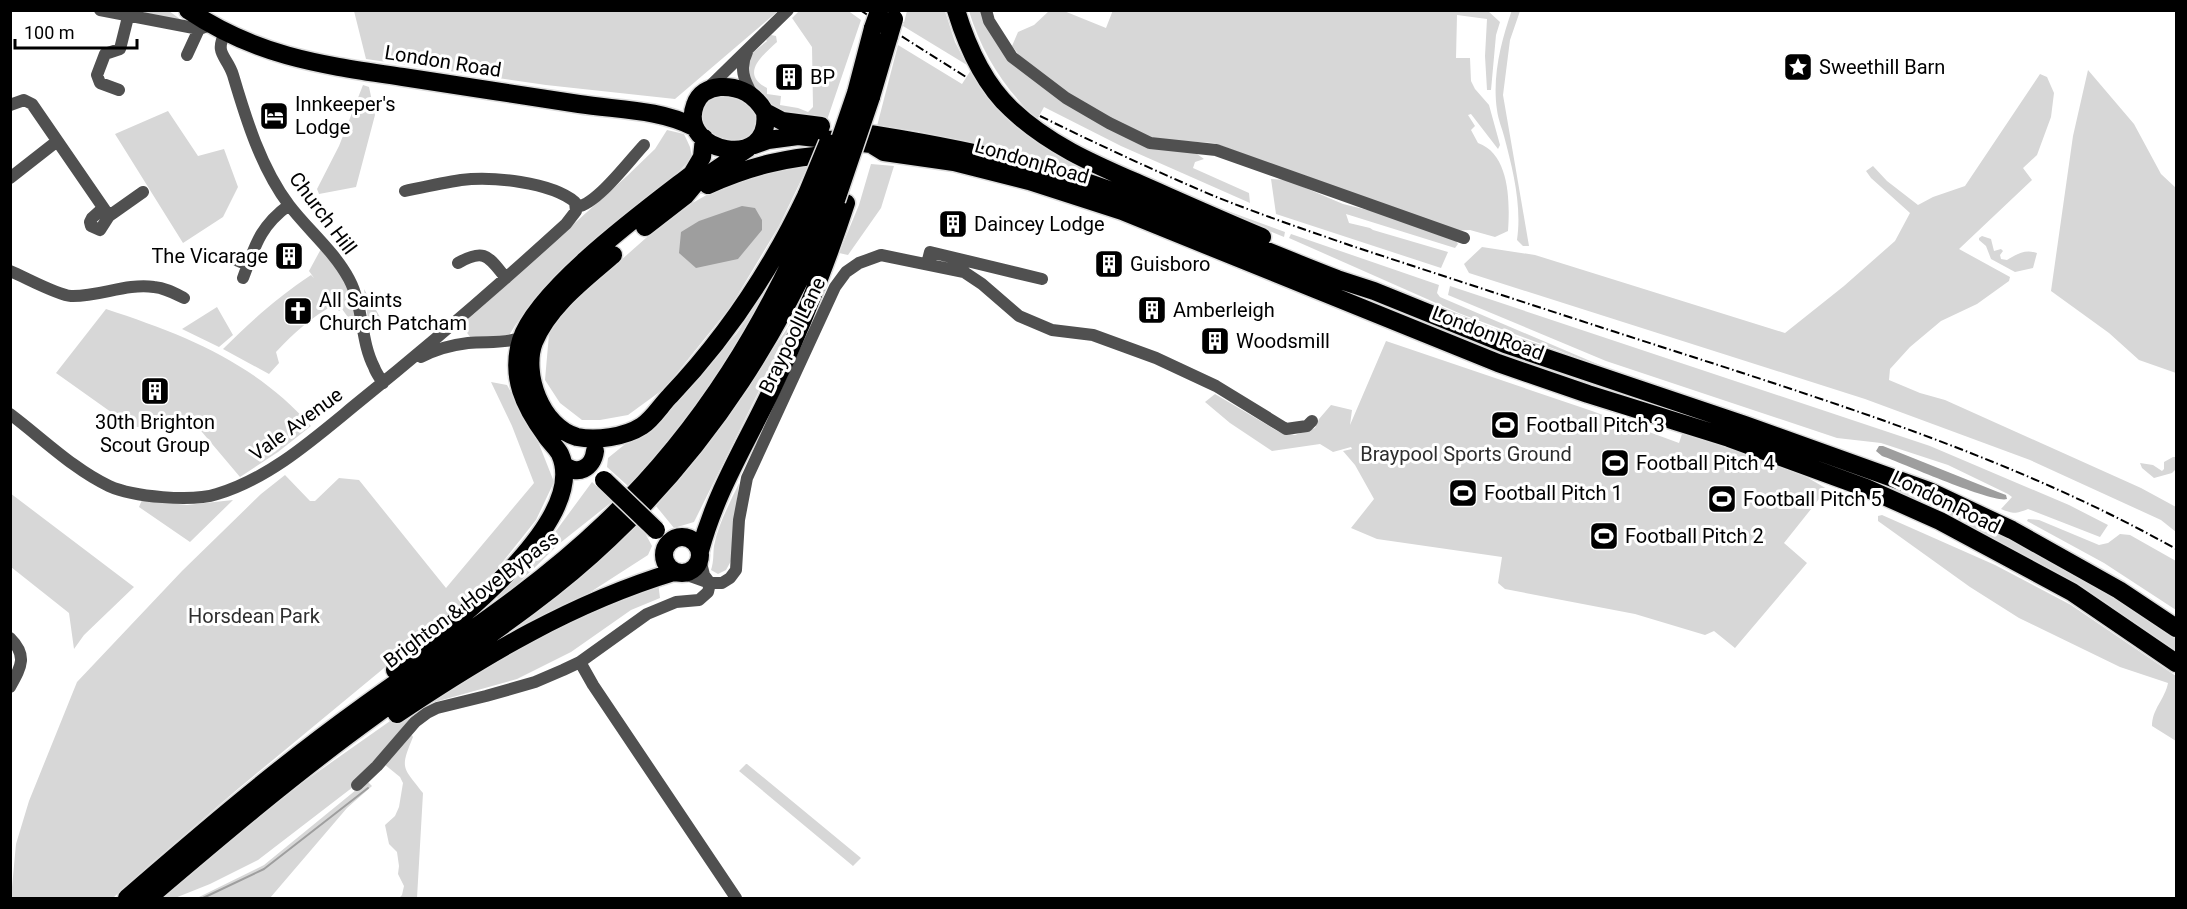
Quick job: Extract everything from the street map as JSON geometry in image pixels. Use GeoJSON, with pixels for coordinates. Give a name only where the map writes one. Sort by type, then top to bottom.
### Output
{"type":"FeatureCollection","features":[{"type":"Feature","properties":{"kind":"highway","name":"London Road"},"geometry":{"type":"LineString","coordinates":[[188,10],[211,29],[271,51],[319,64],[489,91],[658,114],[688,108],[701,96]]}},
{"type":"Feature","properties":{"kind":"highway"},"geometry":{"type":"LineString","coordinates":[[956,10],[972,52],[993,87],[1010,108],[1042,135],[1076,156],[1341,271],[1374,291]]}},
{"type":"Feature","properties":{"kind":"highway","name":"Brighton & Hove Bypass"},"geometry":{"type":"LineString","coordinates":[[858,94],[867,50],[885,19]]}},
{"type":"Feature","properties":{"kind":"highway","name":"Brighton & Hove Bypass"},"geometry":{"type":"LineString","coordinates":[[147,898],[373,716],[541,598],[609,539],[696,444],[751,367],[797,287],[858,94],[885,19]]}},
{"type":"Feature","properties":{"kind":"highway"},"geometry":{"type":"LineString","coordinates":[[604,480],[585,442],[556,424],[542,404],[533,384],[531,363],[534,343],[543,324],[564,299],[594,270],[684,196],[695,184],[751,146],[764,131],[765,112],[753,96],[737,88],[725,87],[701,96],[692,118],[699,133],[702,157],[692,174],[577,268],[542,304],[521,338],[516,363],[519,387],[529,412],[566,463],[604,480],[656,530],[661,538],[669,543]]}},
{"type":"Feature","properties":{"kind":"highway"},"geometry":{"type":"LineString","coordinates":[[301,752],[354,703],[487,593],[536,540],[557,508],[562,492],[566,463],[560,449],[566,440],[585,442],[614,436],[643,425],[710,351],[740,312],[788,233],[827,198],[862,147],[858,94]]}},
{"type":"Feature","properties":{"kind":"highway","name":"London Road"},"geometry":{"type":"LineString","coordinates":[[765,112],[782,121],[972,152],[1033,166],[1090,184],[1337,279],[1374,291],[1505,344],[1734,421],[1929,491],[2022,535],[2119,590],[2176,628]]}},
{"type":"Feature","properties":{"kind":"highway","name":"London Road"},"geometry":{"type":"LineString","coordinates":[[658,114],[699,133]]}},
{"type":"Feature","properties":{"kind":"highway"},"geometry":{"type":"LineString","coordinates":[[699,133],[712,144],[729,150],[735,151],[751,146]]}},
{"type":"Feature","properties":{"kind":"highway","name":"London Road"},"geometry":{"type":"LineString","coordinates":[[751,146],[798,136],[872,144],[884,152],[954,162],[1029,181],[1113,208],[1498,363],[1588,394],[1730,438],[1866,488],[1940,521],[2072,592],[2176,663]]}},
{"type":"Feature","properties":{"kind":"highway"},"geometry":{"type":"LineString","coordinates":[[684,196],[763,163],[797,157],[849,154],[869,156],[884,152]]}},
{"type":"Feature","properties":{"kind":"highway"},"geometry":{"type":"LineString","coordinates":[[277,791],[461,672],[523,636],[586,603],[693,569],[700,555],[721,488],[771,391],[814,294],[827,198]]}},
{"type":"Feature","properties":{"kind":"highway","name":"Brighton & Hove Bypass"},"geometry":{"type":"LineString","coordinates":[[127,898],[226,812],[301,752],[538,582],[606,523],[675,448],[736,365],[827,198]]}},
{"type":"Feature","properties":{"kind":"highway"},"geometry":{"type":"LineString","coordinates":[[542,404],[576,427],[595,431],[630,424],[657,410]]}},
{"type":"Feature","properties":{"kind":"highway"},"geometry":{"type":"LineString","coordinates":[[566,463],[583,470],[590,465],[585,442]]}},
{"type":"Feature","properties":{"kind":"highway"},"geometry":{"type":"LineString","coordinates":[[678,573],[666,565],[663,554],[669,543],[685,536],[698,546],[700,555]]}},
{"type":"Feature","properties":{"kind":"street"},"geometry":{"type":"LineString","coordinates":[[100,10],[128,17],[211,29]]}},
{"type":"Feature","properties":{"kind":"street"},"geometry":{"type":"LineString","coordinates":[[701,96],[788,10]]}},
{"type":"Feature","properties":{"kind":"street"},"geometry":{"type":"LineString","coordinates":[[986,10],[989,21],[1012,57],[1066,98],[1150,143],[1216,150],[1464,238]]}},
{"type":"Feature","properties":{"kind":"street"},"geometry":{"type":"LineString","coordinates":[[119,90],[100,83],[97,75],[105,54],[120,49],[128,17]]}},
{"type":"Feature","properties":{"kind":"street"},"geometry":{"type":"LineString","coordinates":[[186,56],[211,29]]}},
{"type":"Feature","properties":{"kind":"street","name":"Church Hill"},"geometry":{"type":"LineString","coordinates":[[211,29],[220,42],[220,50],[229,64],[251,131],[268,169],[289,205],[349,279],[361,306],[373,366],[383,383]]}},
{"type":"Feature","properties":{"kind":"street"},"geometry":{"type":"LineString","coordinates":[[749,48],[742,68],[746,84],[753,96]]}},
{"type":"Feature","properties":{"kind":"street"},"geometry":{"type":"LineString","coordinates":[[10,105],[24,100],[32,104],[105,212],[143,192]]}},
{"type":"Feature","properties":{"kind":"street"},"geometry":{"type":"LineString","coordinates":[[10,178],[56,142]]}},
{"type":"Feature","properties":{"kind":"street"},"geometry":{"type":"LineString","coordinates":[[405,190],[463,180],[527,183],[564,194],[575,202],[577,207],[585,206],[644,145]]}},
{"type":"Feature","properties":{"kind":"street"},"geometry":{"type":"LineString","coordinates":[[243,278],[261,232],[277,214],[289,205]]}},
{"type":"Feature","properties":{"kind":"street","name":"Vale Avenue"},"geometry":{"type":"LineString","coordinates":[[10,414],[82,469],[110,486],[152,497],[215,495],[276,466],[383,383],[566,224],[577,207]]}},
{"type":"Feature","properties":{"kind":"street"},"geometry":{"type":"LineString","coordinates":[[927,264],[930,252],[1042,279]]}},
{"type":"Feature","properties":{"kind":"street"},"geometry":{"type":"LineString","coordinates":[[458,263],[480,254],[487,256],[506,278]]}},
{"type":"Feature","properties":{"kind":"street","name":"Braypool Lane"},"geometry":{"type":"LineString","coordinates":[[357,785],[427,713],[437,708],[542,679],[580,662],[647,614],[676,602],[699,600],[708,592],[711,583],[726,581],[736,570],[738,561],[739,520],[747,478],[835,287],[846,272],[859,263],[881,255],[964,272],[982,284],[1019,316],[1052,330],[1093,334],[1168,363],[1216,386],[1286,429],[1307,426],[1312,421]]}},
{"type":"Feature","properties":{"kind":"street"},"geometry":{"type":"LineString","coordinates":[[236,260],[248,265]]}},
{"type":"Feature","properties":{"kind":"street"},"geometry":{"type":"LineString","coordinates":[[10,271],[68,296],[163,284],[184,298]]}},
{"type":"Feature","properties":{"kind":"street"},"geometry":{"type":"LineString","coordinates":[[458,320],[460,330],[470,343]]}},
{"type":"Feature","properties":{"kind":"street","name":"Vale Avenue"},"geometry":{"type":"LineString","coordinates":[[404,366],[446,346],[498,343],[521,338]]}},
{"type":"Feature","properties":{"kind":"street"},"geometry":{"type":"LineString","coordinates":[[498,343],[512,355],[516,363]]}},
{"type":"Feature","properties":{"kind":"street"},"geometry":{"type":"LineString","coordinates":[[700,555],[704,575],[711,583]]}},
{"type":"Feature","properties":{"kind":"street"},"geometry":{"type":"LineString","coordinates":[[678,573],[711,583]]}},
{"type":"Feature","properties":{"kind":"street"},"geometry":{"type":"LineString","coordinates":[[10,638],[21,650],[22,657],[19,670],[10,687]]}},
{"type":"Feature","properties":{"kind":"street"},"geometry":{"type":"LineString","coordinates":[[580,662],[593,685],[736,898]]}},
{"type":"Feature","properties":{"kind":"green space"},"geometry":{"type":"Polygon","coordinates":[[[354,10],[778,11],[675,99],[546,85],[366,59],[354,10]]]}},
{"type":"Feature","properties":{"kind":"green space"},"geometry":{"type":"Polygon","coordinates":[[[847,10],[861,20],[827,120],[781,115],[749,83],[746,63],[750,55],[771,35],[776,36],[777,42],[756,65],[755,77],[767,88],[767,94],[781,96],[780,105],[808,112],[813,107],[812,47],[792,18],[799,11],[847,10]]]}},
{"type":"Feature","properties":{"kind":"green space"},"geometry":{"type":"Polygon","coordinates":[[[1113,10],[1488,11],[1500,22],[1496,35],[1491,90],[1487,90],[1485,56],[1487,19],[1457,15],[1456,58],[1470,58],[1471,81],[1489,105],[1500,145],[1498,149],[1471,114],[1468,115],[1475,126],[1471,130],[1478,143],[1489,149],[1502,168],[1508,194],[1508,231],[1495,237],[1470,230],[1452,231],[1214,143],[1151,139],[1134,132],[1065,91],[1022,59],[1012,46],[1018,32],[1034,25],[1049,11],[1064,11],[1106,28],[1113,10]]]}},
{"type":"Feature","properties":{"kind":"green space"},"geometry":{"type":"Polygon","coordinates":[[[1512,10],[1520,11],[1510,40],[1503,95],[1529,246],[1523,246],[1517,240],[1516,188],[1498,117],[1496,97],[1498,59],[1512,10]]]}},
{"type":"Feature","properties":{"kind":"green space"},"geometry":{"type":"Polygon","coordinates":[[[145,11],[169,11],[184,22],[144,16],[145,11]]]}},
{"type":"Feature","properties":{"kind":"green space"},"geometry":{"type":"Polygon","coordinates":[[[907,11],[945,11],[955,42],[967,65],[903,26],[907,11]]]}},
{"type":"Feature","properties":{"kind":"green space"},"geometry":{"type":"Polygon","coordinates":[[[969,11],[982,11],[1010,59],[1095,120],[1197,154],[1204,159],[1195,162],[1193,168],[1249,193],[1250,203],[1121,146],[1044,107],[1037,120],[996,70],[974,27],[969,11]]]}},
{"type":"Feature","properties":{"kind":"green space"},"geometry":{"type":"Polygon","coordinates":[[[898,45],[962,84],[971,70],[994,104],[1021,131],[1053,153],[1089,172],[1087,175],[1009,150],[915,131],[877,126],[898,45]]]}},
{"type":"Feature","properties":{"kind":"green space"},"geometry":{"type":"Polygon","coordinates":[[[2088,70],[2134,124],[2161,174],[2176,188],[2176,373],[2139,360],[2109,333],[2051,291],[2073,136],[2088,70]]]}},
{"type":"Feature","properties":{"kind":"green space"},"geometry":{"type":"Polygon","coordinates":[[[2040,74],[2047,77],[2054,93],[2051,117],[2037,155],[2023,168],[2032,180],[1959,249],[2010,277],[2009,281],[1977,304],[1941,321],[1910,347],[1890,369],[1889,380],[1920,393],[1945,400],[2141,488],[2176,507],[2176,532],[2161,520],[2030,460],[1865,399],[1469,273],[1464,264],[1482,247],[1535,255],[1785,333],[1895,241],[1910,213],[1866,171],[1873,166],[1887,181],[1918,205],[1965,186],[2040,74]]]}},
{"type":"Feature","properties":{"kind":"green space"},"geometry":{"type":"Polygon","coordinates":[[[363,85],[369,87],[375,115],[356,187],[319,194],[317,189],[339,146],[363,85]]]}},
{"type":"Feature","properties":{"kind":"green space"},"geometry":{"type":"Polygon","coordinates":[[[717,93],[740,97],[755,110],[758,118],[757,128],[746,142],[726,144],[700,124],[705,100],[717,93]]]}},
{"type":"Feature","properties":{"kind":"green space"},"geometry":{"type":"Polygon","coordinates":[[[168,111],[198,156],[224,149],[238,187],[223,217],[183,243],[115,134],[168,111]]]}},
{"type":"Feature","properties":{"kind":"green space"},"geometry":{"type":"Polygon","coordinates":[[[667,130],[684,134],[692,157],[685,165],[565,268],[534,300],[508,337],[471,338],[464,329],[466,321],[627,176],[655,149],[667,130]]]}},
{"type":"Feature","properties":{"kind":"green space"},"geometry":{"type":"Polygon","coordinates":[[[871,164],[894,166],[881,208],[848,255],[839,253],[859,205],[871,164]]]}},
{"type":"Feature","properties":{"kind":"green space"},"geometry":{"type":"Polygon","coordinates":[[[788,166],[808,166],[779,226],[731,306],[665,388],[628,415],[600,420],[582,420],[560,403],[545,380],[549,334],[567,308],[673,214],[733,180],[788,166]]]}},
{"type":"Feature","properties":{"kind":"green space"},"geometry":{"type":"Polygon","coordinates":[[[1271,179],[1287,180],[1343,204],[1388,215],[1454,238],[1458,244],[1455,248],[1346,214],[1349,223],[1448,252],[1441,268],[1276,214],[1271,179]]]}},
{"type":"Feature","properties":{"kind":"green space"},"geometry":{"type":"Polygon","coordinates":[[[1225,210],[1285,232],[1284,237],[1224,212],[1225,210]]]}},
{"type":"Feature","properties":{"kind":"green space"},"geometry":{"type":"Polygon","coordinates":[[[1291,234],[1439,285],[1437,293],[1440,297],[1616,372],[1461,314],[1289,238],[1291,234]]]}},
{"type":"Feature","properties":{"kind":"green space"},"geometry":{"type":"Polygon","coordinates":[[[1982,236],[1991,239],[1994,251],[2001,249],[2003,251],[2000,255],[2001,259],[2007,260],[2025,252],[2037,253],[2033,268],[2015,272],[1991,259],[1986,246],[1979,240],[1982,236]]]}},
{"type":"Feature","properties":{"kind":"green space"},"geometry":{"type":"Polygon","coordinates":[[[322,247],[349,285],[360,333],[354,333],[350,320],[342,309],[339,311],[334,305],[289,338],[276,352],[279,363],[269,374],[223,349],[287,292],[311,275],[314,278],[309,271],[322,247]]]}},
{"type":"Feature","properties":{"kind":"green space"},"geometry":{"type":"Polygon","coordinates":[[[776,275],[752,324],[675,436],[648,468],[628,486],[607,467],[608,458],[677,402],[737,333],[776,275]]]}},
{"type":"Feature","properties":{"kind":"green space"},"geometry":{"type":"Polygon","coordinates":[[[1450,286],[1930,446],[2069,505],[2108,525],[2100,537],[2028,509],[2014,513],[2005,511],[2001,509],[2012,497],[1948,465],[1881,443],[1837,438],[1606,361],[1448,295],[1450,286]]]}},
{"type":"Feature","properties":{"kind":"green space"},"geometry":{"type":"Polygon","coordinates":[[[364,289],[380,317],[369,328],[364,289]]]}},
{"type":"Feature","properties":{"kind":"green space"},"geometry":{"type":"Polygon","coordinates":[[[217,307],[233,335],[219,347],[182,329],[217,307]]]}},
{"type":"Feature","properties":{"kind":"green space"},"geometry":{"type":"Polygon","coordinates":[[[106,309],[163,329],[217,353],[266,384],[311,426],[278,452],[240,477],[191,419],[162,427],[132,427],[56,373],[106,309]]]}},
{"type":"Feature","properties":{"kind":"green space"},"geometry":{"type":"Polygon","coordinates":[[[797,314],[694,522],[674,528],[656,506],[723,423],[797,314]]]}},
{"type":"Feature","properties":{"kind":"green space","name":"Braypool Sports Ground"},"geometry":{"type":"Polygon","coordinates":[[[1386,341],[1679,443],[1683,431],[1793,469],[1827,489],[1784,543],[1807,563],[1735,648],[1714,631],[1705,635],[1635,614],[1505,589],[1498,583],[1502,557],[1377,539],[1351,528],[1374,499],[1355,465],[1343,451],[1352,449],[1351,447],[1333,452],[1320,444],[1272,451],[1230,423],[1205,402],[1215,394],[1279,432],[1295,435],[1315,428],[1319,419],[1331,405],[1352,410],[1350,425],[1386,341]]]}},
{"type":"Feature","properties":{"kind":"green space","name":"Horsdean Park"},"geometry":{"type":"Polygon","coordinates":[[[491,382],[507,385],[539,444],[554,482],[536,520],[497,569],[453,611],[239,788],[113,898],[11,898],[16,844],[29,801],[77,682],[182,571],[261,494],[285,475],[310,501],[315,501],[339,478],[359,480],[446,588],[534,483],[512,426],[491,382]]]}},
{"type":"Feature","properties":{"kind":"green space"},"geometry":{"type":"Polygon","coordinates":[[[1603,385],[1918,496],[2013,540],[2107,591],[2176,636],[2176,653],[2049,568],[1944,513],[1842,470],[1602,389],[1603,385]]]}},
{"type":"Feature","properties":{"kind":"green space"},"geometry":{"type":"Polygon","coordinates":[[[2176,457],[2176,469],[2172,473],[2154,478],[2142,468],[2140,463],[2153,465],[2162,471],[2164,462],[2176,457]]]}},
{"type":"Feature","properties":{"kind":"green space"},"geometry":{"type":"Polygon","coordinates":[[[592,482],[613,501],[560,543],[502,599],[496,598],[553,535],[592,482]]]}},
{"type":"Feature","properties":{"kind":"green space"},"geometry":{"type":"Polygon","coordinates":[[[739,483],[731,561],[726,570],[718,574],[711,570],[714,546],[718,530],[739,483]]]}},
{"type":"Feature","properties":{"kind":"green space"},"geometry":{"type":"Polygon","coordinates":[[[10,493],[134,587],[84,635],[74,649],[69,613],[11,567],[10,493]]]}},
{"type":"Feature","properties":{"kind":"green space"},"geometry":{"type":"Polygon","coordinates":[[[142,500],[187,505],[233,500],[190,542],[139,507],[142,500]]]}},
{"type":"Feature","properties":{"kind":"green space"},"geometry":{"type":"Polygon","coordinates":[[[1882,515],[1995,565],[2071,605],[2176,676],[2176,741],[2152,726],[2154,714],[2168,683],[2120,667],[2019,618],[1970,587],[1878,521],[1878,516],[1882,515]]]}},
{"type":"Feature","properties":{"kind":"green space"},"geometry":{"type":"Polygon","coordinates":[[[2028,519],[2039,520],[2099,545],[2108,543],[2120,534],[2130,535],[2176,561],[2176,610],[2104,563],[2027,521],[2028,519]]]}},
{"type":"Feature","properties":{"kind":"green space"},"geometry":{"type":"Polygon","coordinates":[[[635,523],[644,531],[652,546],[648,555],[589,593],[519,630],[513,628],[635,523]]]}},
{"type":"Feature","properties":{"kind":"green space"},"geometry":{"type":"Polygon","coordinates":[[[658,582],[660,598],[631,610],[571,652],[517,679],[435,702],[431,697],[525,642],[658,582]]]}},
{"type":"Feature","properties":{"kind":"green space"},"geometry":{"type":"Polygon","coordinates":[[[410,707],[409,720],[353,787],[258,860],[210,884],[175,898],[156,898],[258,814],[410,707]]]}},
{"type":"Feature","properties":{"kind":"green space"},"geometry":{"type":"Polygon","coordinates":[[[410,732],[413,737],[406,755],[405,767],[423,793],[417,898],[399,898],[404,886],[398,874],[397,852],[389,844],[385,825],[395,816],[399,807],[403,783],[400,777],[384,764],[410,732]]]}},
{"type":"Feature","properties":{"kind":"green space"},"geometry":{"type":"Polygon","coordinates":[[[746,764],[861,858],[853,866],[739,771],[746,764]]]}},
{"type":"Feature","properties":{"kind":"green space"},"geometry":{"type":"Polygon","coordinates":[[[367,781],[372,786],[347,808],[270,898],[197,898],[264,865],[367,781]]]}},
{"type":"Feature","properties":{"kind":"shaded area"},"geometry":{"type":"Polygon","coordinates":[[[742,206],[755,208],[762,220],[762,230],[738,259],[696,268],[679,253],[681,232],[699,221],[742,206]]]}},
{"type":"Feature","properties":{"kind":"shaded area"},"geometry":{"type":"Polygon","coordinates":[[[1879,446],[2006,495],[2007,499],[1999,499],[1967,489],[1882,456],[1876,451],[1879,446]]]}},
{"type":"Feature","properties":{"kind":"waterway"},"geometry":{"type":"LineString","coordinates":[[203,898],[264,869],[368,788]]}},
{"type":"Feature","properties":{"kind":"railway"},"geometry":{"type":"LineString","coordinates":[[860,10],[966,77]]}},
{"type":"Feature","properties":{"kind":"railway"},"geometry":{"type":"LineString","coordinates":[[1040,116],[1170,177],[1265,216],[1836,404],[1952,446],[2066,493],[2176,549]]}},
{"type":"Feature","properties":{"kind":"place","name":"Sweethill Barn"},"geometry":{"type":"Point","coordinates":[1798,67]}},
{"type":"Feature","properties":{"kind":"place","name":"BP"},"geometry":{"type":"Point","coordinates":[789,77]}},
{"type":"Feature","properties":{"kind":"place","name":"Innkeeper's Lodge"},"geometry":{"type":"Point","coordinates":[274,116]}},
{"type":"Feature","properties":{"kind":"place","name":"Daincey Lodge"},"geometry":{"type":"Point","coordinates":[953,224]}},
{"type":"Feature","properties":{"kind":"place","name":"The Vicarage"},"geometry":{"type":"Point","coordinates":[289,256]}},
{"type":"Feature","properties":{"kind":"place","name":"Guisboro"},"geometry":{"type":"Point","coordinates":[1109,264]}},
{"type":"Feature","properties":{"kind":"place","name":"Amberleigh"},"geometry":{"type":"Point","coordinates":[1152,310]}},
{"type":"Feature","properties":{"kind":"place","name":"All Saints Church Patcham"},"geometry":{"type":"Point","coordinates":[298,311]}},
{"type":"Feature","properties":{"kind":"place","name":"Woodsmill"},"geometry":{"type":"Point","coordinates":[1215,341]}},
{"type":"Feature","properties":{"kind":"place","name":"30th Brighton Scout Group"},"geometry":{"type":"Point","coordinates":[155,391]}},
{"type":"Feature","properties":{"kind":"place","name":"Football Pitch 3"},"geometry":{"type":"Point","coordinates":[1505,425]}},
{"type":"Feature","properties":{"kind":"place","name":"Football Pitch 4"},"geometry":{"type":"Point","coordinates":[1615,463]}},
{"type":"Feature","properties":{"kind":"place","name":"Football Pitch 1"},"geometry":{"type":"Point","coordinates":[1463,493]}},
{"type":"Feature","properties":{"kind":"place","name":"Football Pitch 5"},"geometry":{"type":"Point","coordinates":[1722,499]}},
{"type":"Feature","properties":{"kind":"place","name":"Football Pitch 2"},"geometry":{"type":"Point","coordinates":[1604,536]}}]}
